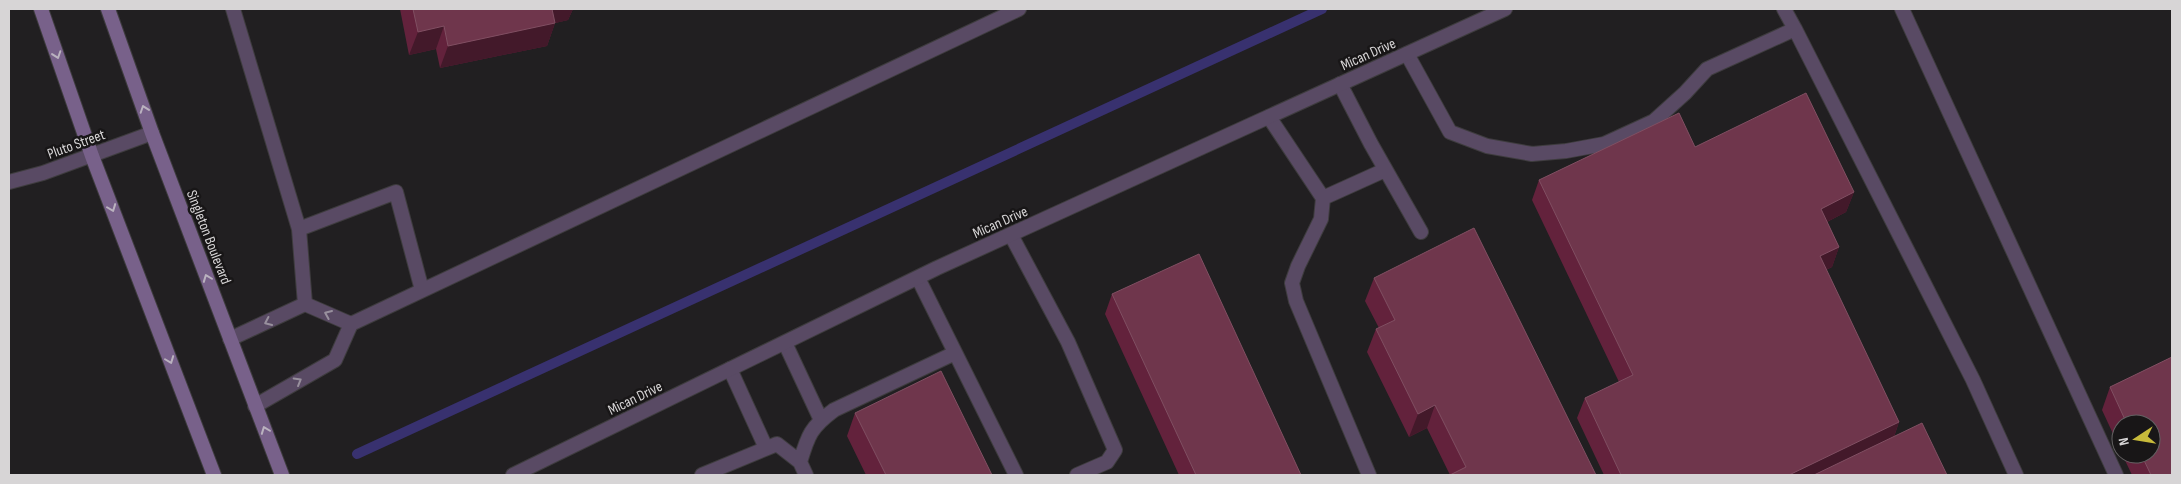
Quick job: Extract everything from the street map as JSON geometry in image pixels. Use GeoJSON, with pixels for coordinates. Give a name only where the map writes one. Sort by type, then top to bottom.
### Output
{"type":"FeatureCollection","features":[{"type":"Feature","properties":{"kind":"main road"},"geometry":{"type":"LineString","coordinates":[[41,9],[92,156],[214,475]]}},
{"type":"Feature","properties":{"kind":"main road","name":"Singleton Boulevard"},"geometry":{"type":"LineString","coordinates":[[108,9],[152,133],[282,475]]}},
{"type":"Feature","properties":{"kind":"street"},"geometry":{"type":"LineString","coordinates":[[233,9],[299,229],[305,304]]}},
{"type":"Feature","properties":{"kind":"street"},"geometry":{"type":"LineString","coordinates":[[256,406],[335,360],[351,324],[1019,9]]}},
{"type":"Feature","properties":{"kind":"street","name":"Mican Drive"},"geometry":{"type":"LineString","coordinates":[[513,475],[918,278],[1505,9]]}},
{"type":"Feature","properties":{"kind":"street"},"geometry":{"type":"LineString","coordinates":[[1784,9],[1973,380],[2016,475]]}},
{"type":"Feature","properties":{"kind":"street"},"geometry":{"type":"LineString","coordinates":[[1902,9],[2116,475]]}},
{"type":"Feature","properties":{"kind":"street"},"geometry":{"type":"LineString","coordinates":[[1406,54],[1450,132],[1487,146],[1532,154],[1566,151],[1604,144],[1654,121],[1685,93],[1707,69],[1795,29]]}},
{"type":"Feature","properties":{"kind":"street"},"geometry":{"type":"LineString","coordinates":[[1340,84],[1385,170],[1421,232]]}},
{"type":"Feature","properties":{"kind":"street"},"geometry":{"type":"LineString","coordinates":[[1268,117],[1322,198],[1321,219],[1298,266],[1292,283],[1296,301],[1369,475]]}},
{"type":"Feature","properties":{"kind":"street","name":"Pluto Street"},"geometry":{"type":"LineString","coordinates":[[9,182],[43,173],[152,133]]}},
{"type":"Feature","properties":{"kind":"street"},"geometry":{"type":"LineString","coordinates":[[1322,198],[1385,170]]}},
{"type":"Feature","properties":{"kind":"street"},"geometry":{"type":"LineString","coordinates":[[299,229],[396,192],[422,290]]}},
{"type":"Feature","properties":{"kind":"street"},"geometry":{"type":"LineString","coordinates":[[1011,235],[1068,342],[1115,450],[1107,462],[1077,475]]}},
{"type":"Feature","properties":{"kind":"street"},"geometry":{"type":"LineString","coordinates":[[918,278],[1016,475]]}},
{"type":"Feature","properties":{"kind":"street"},"geometry":{"type":"LineString","coordinates":[[230,339],[305,304],[351,324]]}},
{"type":"Feature","properties":{"kind":"street"},"geometry":{"type":"LineString","coordinates":[[785,343],[821,420]]}},
{"type":"Feature","properties":{"kind":"street"},"geometry":{"type":"LineString","coordinates":[[800,462],[808,435],[821,420],[834,410],[955,352]]}},
{"type":"Feature","properties":{"kind":"street"},"geometry":{"type":"LineString","coordinates":[[730,369],[766,448]]}},
{"type":"Feature","properties":{"kind":"street"},"geometry":{"type":"LineString","coordinates":[[702,475],[776,444],[800,462],[806,475]]}},
{"type":"Feature","properties":{"kind":"building"},"geometry":{"type":"Polygon","coordinates":[[[413,9],[552,9],[555,23],[448,46],[444,26],[418,32],[413,9]]]}},
{"type":"Feature","properties":{"kind":"building"},"geometry":{"type":"Polygon","coordinates":[[[1806,93],[1854,192],[1821,209],[1839,247],[1820,256],[1899,422],[1789,475],[1621,475],[1585,398],[1633,375],[1539,180],[1679,113],[1695,147],[1806,93]]]}},
{"type":"Feature","properties":{"kind":"building"},"geometry":{"type":"Polygon","coordinates":[[[1474,228],[1596,475],[1450,475],[1466,467],[1435,405],[1418,414],[1376,329],[1395,320],[1374,278],[1474,228]]]}},
{"type":"Feature","properties":{"kind":"building"},"geometry":{"type":"Polygon","coordinates":[[[1199,254],[1301,475],[1196,475],[1112,294],[1199,254]]]}},
{"type":"Feature","properties":{"kind":"building"},"geometry":{"type":"Polygon","coordinates":[[[2172,357],[2172,475],[2151,475],[2146,464],[2161,464],[2161,414],[2122,414],[2110,387],[2172,357]]]}},
{"type":"Feature","properties":{"kind":"building"},"geometry":{"type":"Polygon","coordinates":[[[941,371],[992,475],[886,475],[855,413],[941,371]]]}},
{"type":"Feature","properties":{"kind":"building"},"geometry":{"type":"Polygon","coordinates":[[[1922,423],[1947,475],[1814,475],[1922,423]]]}},
{"type":"Feature","properties":{"kind":"waterway"},"geometry":{"type":"LineString","coordinates":[[357,454],[1322,9]]}}]}
